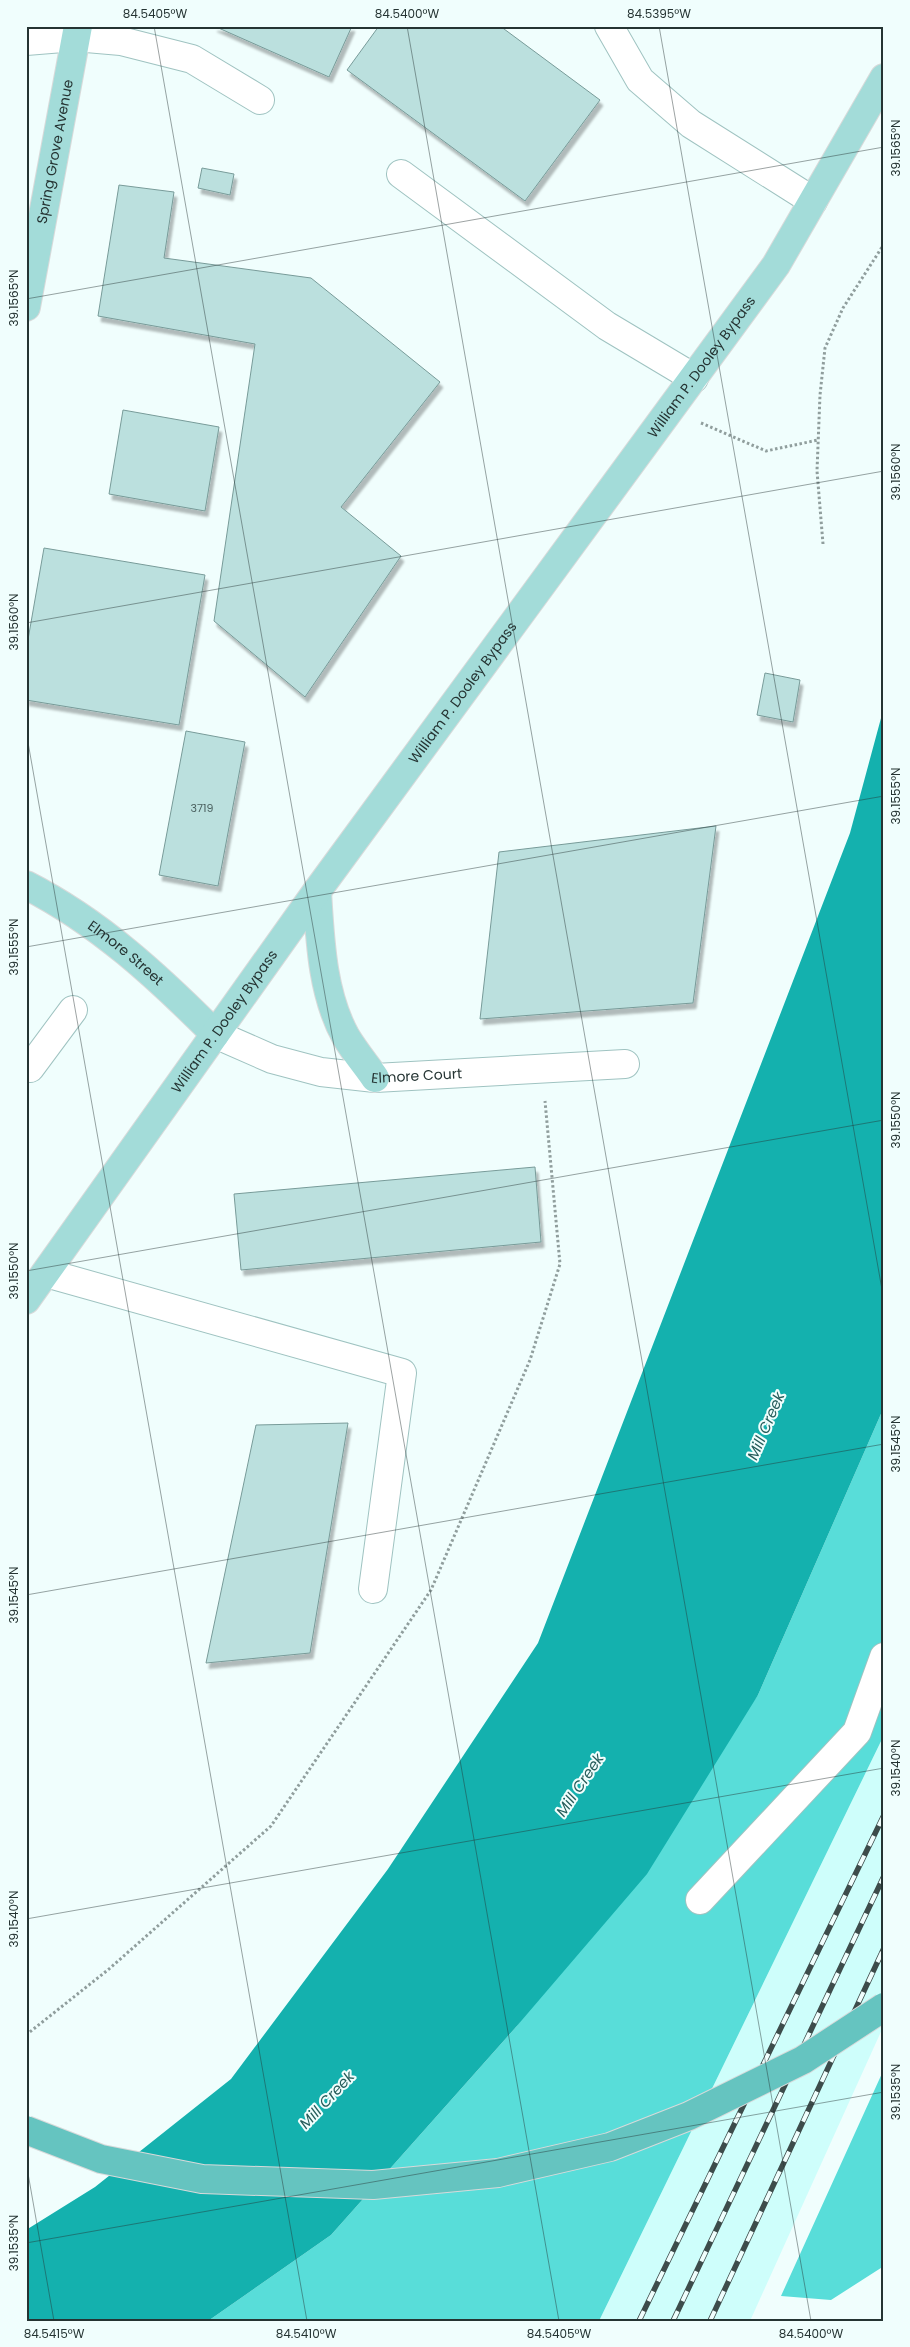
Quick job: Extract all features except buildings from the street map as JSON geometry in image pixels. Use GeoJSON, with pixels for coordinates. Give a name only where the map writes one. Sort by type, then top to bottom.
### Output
{"type":"FeatureCollection","features":[{"type":"Feature","properties":{"kind":"highway"},"geometry":{"type":"LineString","coordinates":[[26,2130],[101,2159],[202,2179],[373,2185],[498,2173],[610,2147],[689,2116],[803,2060],[884,2007]]}},
{"type":"Feature","properties":{"kind":"main road","name":"Spring Grove Avenue"},"geometry":{"type":"LineString","coordinates":[[26,307],[76,32]]}},
{"type":"Feature","properties":{"kind":"main road","name":"William P. Dooley Bypass"},"geometry":{"type":"LineString","coordinates":[[26,1300],[317,891],[776,265],[884,78]]}},
{"type":"Feature","properties":{"kind":"main road","name":"Elmore Street"},"geometry":{"type":"LineString","coordinates":[[26,885],[103,932],[167,986],[215,1034]]}},
{"type":"Feature","properties":{"kind":"main road"},"geometry":{"type":"LineString","coordinates":[[317,891],[320,942],[331,1001],[346,1037],[375,1078]]}},
{"type":"Feature","properties":{"kind":"street"},"geometry":{"type":"LineString","coordinates":[[609,26],[640,80],[691,124],[813,201]]}},
{"type":"Feature","properties":{"kind":"street"},"geometry":{"type":"LineString","coordinates":[[26,41],[76,32],[192,59],[260,100]]}},
{"type":"Feature","properties":{"kind":"street"},"geometry":{"type":"LineString","coordinates":[[401,174],[607,326],[694,378]]}},
{"type":"Feature","properties":{"kind":"street"},"geometry":{"type":"LineString","coordinates":[[28,1069],[73,1010]]}},
{"type":"Feature","properties":{"kind":"street","name":"Elmore Court"},"geometry":{"type":"LineString","coordinates":[[215,1034],[272,1059],[321,1072],[375,1078],[625,1064]]}},
{"type":"Feature","properties":{"kind":"street"},"geometry":{"type":"LineString","coordinates":[[46,1273],[402,1372],[373,1589]]}},
{"type":"Feature","properties":{"kind":"street"},"geometry":{"type":"LineString","coordinates":[[700,1900],[857,1732],[884,1657]]}},
{"type":"Feature","properties":{"kind":"path"},"geometry":{"type":"LineString","coordinates":[[823,544],[817,471],[820,395],[825,348],[843,308],[884,244]]}},
{"type":"Feature","properties":{"kind":"path"},"geometry":{"type":"LineString","coordinates":[[670,410],[766,451],[818,440]]}},
{"type":"Feature","properties":{"kind":"shaded area"},"geometry":{"type":"Polygon","coordinates":[[[884,1407],[884,1735],[599,2321],[208,2321],[331,2235],[516,2027],[758,1695],[884,1407]]]}},
{"type":"Feature","properties":{"kind":"shaded area"},"geometry":{"type":"Polygon","coordinates":[[[884,1735],[884,2025],[750,2321],[599,2321],[884,1735]]]}},
{"type":"Feature","properties":{"kind":"shaded area"},"geometry":{"type":"Polygon","coordinates":[[[884,2069],[884,2266],[831,2300],[781,2296],[884,2069]]]}},
{"type":"Feature","properties":{"kind":"water","name":"Mill Creek"},"geometry":{"type":"Polygon","coordinates":[[[884,707],[884,1407],[758,1695],[647,1874],[516,2027],[331,2235],[208,2321],[26,2321],[26,2230],[95,2187],[231,2079],[388,1869],[538,1643],[850,833],[884,707]]]}},
{"type":"Feature","properties":{"kind":"railway"},"geometry":{"type":"LineString","coordinates":[[639,2321],[884,1815]]}},
{"type":"Feature","properties":{"kind":"railway"},"geometry":{"type":"LineString","coordinates":[[673,2321],[884,1876]]}},
{"type":"Feature","properties":{"kind":"railway"},"geometry":{"type":"LineString","coordinates":[[710,2321],[884,1948]]}}]}
